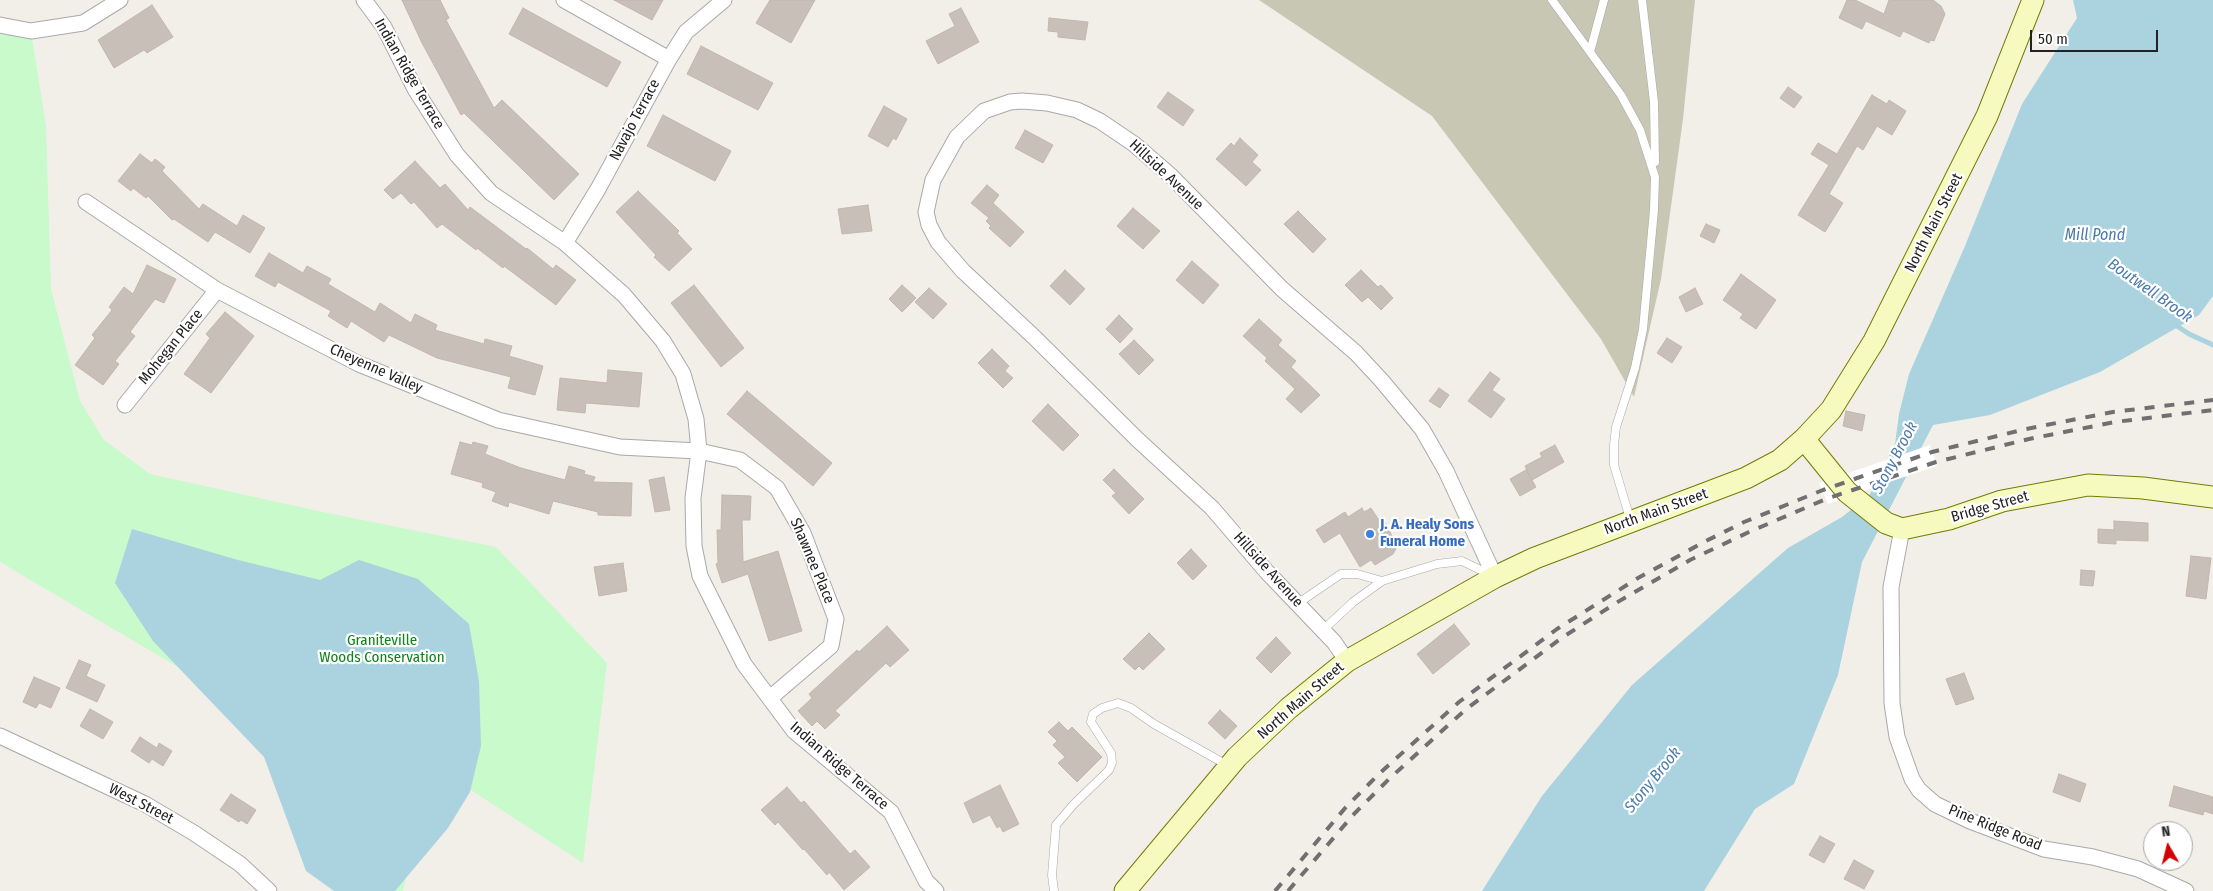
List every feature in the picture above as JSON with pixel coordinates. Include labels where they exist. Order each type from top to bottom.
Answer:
[{"type":"main road","name":"North Main Street","points":[[1125,891],[1230,767],[1289,708],[1347,661],[1495,577],[1536,558],[1765,470],[1780,460],[1804,439],[1831,410],[1874,341],[1988,116],[2033,0]]},
{"type":"main road","points":[[1804,439],[1847,492],[1894,526]]},
{"type":"main road","name":"Bridge Street","points":[[1894,526],[1949,519],[2002,501],[2063,488],[2088,485],[2143,488],[2213,497]]},
{"type":"street","points":[[0,25],[31,31],[83,23],[120,0]]},
{"type":"street","name":"Indian Ridge Terrace","points":[[364,0],[384,27],[415,89],[457,154],[491,193],[564,243],[624,295],[663,341],[683,374],[696,419],[699,450],[693,498],[694,546],[700,576],[744,664],[794,731],[891,812],[926,881],[936,891]]},
{"type":"street","points":[[564,0],[669,59]]},
{"type":"street","name":"Navajo Terrace","points":[[564,243],[598,189],[669,59],[686,32],[717,2]]},
{"type":"street","name":"Hillside Avenue","points":[[1347,661],[1323,630],[1267,572],[1212,508],[1138,440],[1034,337],[962,271],[938,242],[929,225],[926,212],[933,180],[957,137],[984,111],[1022,100],[1047,103],[1077,110],[1100,121],[1134,144],[1171,176],[1282,289],[1356,353],[1422,429],[1446,471],[1495,577]]},
{"type":"street","name":"Cheyenne Valley","points":[[86,202],[217,290],[359,364],[498,420],[620,447],[699,450]]},
{"type":"street","name":"Mohegan Place","points":[[125,404],[217,290]]},
{"type":"street","name":"Shawnee Place","points":[[699,450],[740,460],[777,488],[803,533],[836,618],[831,646],[770,698]]},
{"type":"street","name":"Pine Ridge Road","points":[[1894,526],[1891,586],[1892,703],[1897,737],[1912,779],[1920,790],[1935,804],[1970,821],[2044,849],[2093,857],[2138,869],[2186,891]]},
{"type":"street","name":"West Street","points":[[0,736],[161,814],[194,833],[240,864],[270,891]]},
{"type":"lane","points":[[1552,0],[1620,95],[1640,130],[1655,177]]},
{"type":"lane","points":[[1590,52],[1604,0]]},
{"type":"lane","points":[[1634,520],[1628,512],[1614,465],[1614,444],[1616,427],[1635,368],[1643,329],[1654,210],[1654,102],[1642,0]]},
{"type":"lane","points":[[1323,630],[1353,602],[1382,581],[1437,564],[1462,561],[1495,577]]},
{"type":"lane","points":[[1297,604],[1341,574],[1357,574],[1382,581]]},
{"type":"lane","points":[[1054,891],[1052,875],[1056,825],[1073,805],[1109,770],[1112,762],[1111,753],[1091,722],[1093,714],[1102,708],[1118,704],[1131,708],[1154,724],[1230,767]]},
{"type":"shaded area","points":[[1259,0],[1695,0],[1683,119],[1661,279],[1634,397],[1601,339],[1432,116]]},
{"type":"green space","name":"Graniteville Woods Conservation","points":[[0,25],[31,31],[46,126],[51,289],[80,401],[104,440],[150,474],[496,547],[607,663],[583,863],[431,764],[403,891],[362,891],[293,735],[0,562]]},
{"type":"water","name":"Mill Pond","points":[[2073,0],[2213,0],[2213,296],[2199,315],[2100,372],[1990,415],[1933,425],[1862,562],[1838,675],[1794,784],[1755,809],[1704,891],[1482,891],[1542,796],[1632,685],[1788,548],[1842,517],[1869,496],[1895,444],[1899,414],[1909,374],[1965,246],[2022,104],[2077,18]]},
{"type":"water","points":[[132,529],[238,560],[320,580],[359,560],[418,579],[469,624],[479,681],[481,746],[470,792],[448,828],[395,891],[334,891],[306,871],[264,757],[153,641],[115,583]]},
{"type":"pier","points":[[1930,445],[1937,466],[1828,504],[1819,483]]},
{"type":"building","points":[[402,0],[440,0],[449,18],[446,20],[494,108],[502,100],[579,174],[554,200],[464,113],[461,115],[422,43]]},
{"type":"building","points":[[614,0],[663,0],[652,20]]},
{"type":"building","points":[[770,0],[815,0],[791,43],[756,23]]},
{"type":"building","points":[[1847,0],[1855,0],[1884,14],[1889,0],[1933,0],[1941,6],[1945,14],[1934,41],[1930,40],[1929,43],[1903,31],[1900,37],[1866,21],[1862,29],[1839,18]]},
{"type":"building","points":[[152,5],[173,37],[147,53],[144,50],[114,68],[98,40]]},
{"type":"building","points":[[523,8],[621,62],[607,87],[509,34]]},
{"type":"building","points":[[961,8],[979,42],[938,64],[926,41],[955,26],[949,14]]},
{"type":"building","points":[[1049,18],[1088,22],[1085,40],[1058,37],[1058,32],[1048,31]]},
{"type":"building","points":[[701,46],[773,83],[758,110],[687,74]]},
{"type":"building","points":[[1788,87],[1802,97],[1794,108],[1780,98]]},
{"type":"building","points":[[1168,92],[1194,110],[1183,126],[1157,107]]},
{"type":"building","points":[[1872,95],[1887,104],[1889,100],[1906,111],[1892,135],[1877,126],[1863,150],[1857,146],[1829,194],[1843,203],[1825,232],[1798,215],[1829,165],[1811,154],[1818,143],[1837,154]]},
{"type":"building","points":[[884,106],[907,119],[896,140],[893,138],[888,147],[868,136]]},
{"type":"building","points":[[663,115],[731,151],[715,181],[647,146]]},
{"type":"building","points":[[1025,130],[1053,145],[1043,163],[1015,148]]},
{"type":"building","points":[[1240,138],[1258,155],[1252,162],[1261,170],[1246,186],[1216,159],[1231,143],[1234,146]]},
{"type":"building","points":[[140,154],[152,163],[155,159],[165,167],[162,171],[199,209],[203,204],[237,226],[243,215],[265,228],[250,253],[215,232],[208,242],[174,219],[172,220],[148,196],[146,198],[133,188],[131,191],[118,181]]},
{"type":"building","points":[[415,161],[440,188],[445,184],[468,210],[470,207],[553,269],[556,265],[576,280],[556,305],[504,266],[503,268],[477,248],[476,250],[442,224],[437,228],[414,202],[411,204],[401,193],[393,199],[384,190]]},
{"type":"building","points":[[987,185],[999,195],[993,203],[1024,232],[1010,247],[989,228],[991,226],[986,221],[989,218],[971,203]]},
{"type":"building","points":[[638,191],[679,231],[677,233],[692,249],[669,271],[654,257],[656,255],[616,212]]},
{"type":"building","points":[[868,205],[872,231],[842,234],[838,209]]},
{"type":"building","points":[[1133,208],[1160,231],[1143,249],[1117,226]]},
{"type":"building","points":[[1298,211],[1326,239],[1313,253],[1284,224]]},
{"type":"building","points":[[1706,224],[1720,230],[1714,243],[1700,236]]},
{"type":"building","points":[[269,253],[303,273],[307,266],[331,279],[328,284],[375,312],[380,303],[411,323],[415,314],[437,325],[435,330],[484,344],[485,339],[512,346],[509,356],[543,366],[535,395],[508,388],[511,377],[437,358],[389,335],[384,342],[351,321],[347,328],[328,316],[331,311],[278,282],[275,287],[255,276]]},
{"type":"building","points":[[1192,261],[1219,285],[1203,304],[1176,280]]},
{"type":"building","points":[[147,265],[176,279],[164,303],[155,299],[130,332],[135,336],[115,361],[119,364],[103,385],[75,365],[95,338],[92,335],[112,310],[109,307],[124,287],[133,294]]},
{"type":"building","points":[[1065,270],[1085,289],[1070,305],[1050,286]]},
{"type":"building","points":[[1361,270],[1378,287],[1381,285],[1393,298],[1381,310],[1368,297],[1362,302],[1345,285]]},
{"type":"building","points":[[1741,274],[1776,300],[1756,329],[1740,318],[1743,314],[1723,300]]},
{"type":"building","points":[[694,285],[744,348],[721,367],[671,303]]},
{"type":"building","points":[[902,285],[916,298],[902,312],[889,299]]},
{"type":"building","points":[[929,288],[947,304],[933,319],[915,302]]},
{"type":"building","points":[[1695,288],[1703,304],[1686,312],[1679,297]]},
{"type":"building","points":[[225,312],[254,336],[211,393],[184,374],[210,338],[206,334]]},
{"type":"building","points":[[1119,315],[1133,329],[1120,343],[1106,329]]},
{"type":"building","points":[[1259,319],[1282,340],[1278,345],[1296,361],[1291,367],[1320,395],[1301,413],[1286,399],[1295,389],[1265,361],[1267,358],[1243,336]]},
{"type":"building","points":[[1667,338],[1682,347],[1672,363],[1657,353]]},
{"type":"building","points":[[1134,340],[1154,360],[1139,375],[1119,354]]},
{"type":"building","points":[[992,349],[1009,366],[1005,371],[1013,378],[1003,388],[978,363]]},
{"type":"building","points":[[608,370],[642,373],[639,407],[586,403],[585,413],[557,410],[560,378],[607,383]]},
{"type":"building","points":[[1490,372],[1500,379],[1492,390],[1505,399],[1491,418],[1468,401]]},
{"type":"building","points":[[1439,388],[1449,395],[1440,408],[1429,401]]},
{"type":"building","points":[[747,391],[832,463],[813,486],[727,414]]},
{"type":"building","points":[[1048,404],[1079,435],[1063,451],[1032,421]]},
{"type":"building","points":[[1846,411],[1865,415],[1862,431],[1843,426]]},
{"type":"building","points":[[460,442],[472,445],[473,442],[488,446],[485,454],[521,468],[565,480],[569,466],[585,471],[584,474],[595,477],[593,482],[632,483],[631,516],[598,515],[598,512],[553,501],[549,514],[509,502],[508,507],[492,501],[496,492],[482,487],[483,483],[451,474]]},
{"type":"building","points":[[1555,445],[1564,462],[1532,480],[1525,466],[1542,457],[1540,453]]},
{"type":"building","points":[[1114,469],[1144,499],[1129,514],[1112,496],[1116,493],[1103,480]]},
{"type":"building","points":[[1526,470],[1536,487],[1520,496],[1510,479]]},
{"type":"building","points":[[664,477],[670,510],[655,512],[649,480]]},
{"type":"building","points":[[722,495],[751,496],[750,520],[742,520],[743,562],[778,551],[802,631],[769,641],[748,574],[722,583],[716,564],[718,563],[717,530],[721,530]]},
{"type":"building","points":[[1362,508],[1364,512],[1371,508],[1380,522],[1384,519],[1397,547],[1393,554],[1375,565],[1371,560],[1360,567],[1340,533],[1324,543],[1316,530],[1345,512],[1348,517]]},
{"type":"building","points":[[2114,521],[2148,523],[2148,541],[2116,540],[2116,544],[2098,543],[2098,529],[2114,530]]},
{"type":"building","points":[[1191,549],[1207,566],[1193,580],[1177,563]]},
{"type":"building","points":[[2191,556],[2211,558],[2206,599],[2186,596]]},
{"type":"building","points":[[623,563],[627,591],[599,596],[594,567]]},
{"type":"building","points":[[2081,570],[2095,571],[2093,586],[2080,585]]},
{"type":"building","points":[[1454,624],[1470,644],[1433,674],[1417,654]]},
{"type":"building","points":[[887,626],[909,650],[890,667],[886,663],[835,711],[840,715],[825,729],[817,721],[812,726],[798,711],[812,698],[809,694],[857,650],[859,652]]},
{"type":"building","points":[[1149,633],[1165,649],[1143,670],[1139,666],[1135,670],[1123,659]]},
{"type":"building","points":[[1276,637],[1291,653],[1271,673],[1256,658]]},
{"type":"building","points":[[79,660],[91,665],[86,676],[105,685],[97,702],[66,688]]},
{"type":"building","points":[[1964,673],[1974,699],[1956,705],[1946,679]]},
{"type":"building","points":[[34,677],[60,688],[51,708],[39,703],[36,708],[23,702]]},
{"type":"building","points":[[90,709],[113,722],[103,739],[80,726]]},
{"type":"building","points":[[1220,710],[1237,726],[1225,739],[1208,723]]},
{"type":"building","points":[[1059,722],[1068,731],[1072,727],[1102,757],[1077,782],[1058,763],[1065,757],[1053,745],[1057,741],[1048,732]]},
{"type":"building","points":[[140,737],[157,748],[159,743],[172,751],[163,766],[152,759],[149,763],[131,751]]},
{"type":"building","points":[[2059,774],[2086,784],[2080,802],[2053,792]]},
{"type":"building","points":[[1000,785],[1019,824],[1003,832],[1000,826],[997,828],[990,815],[973,823],[964,803]]},
{"type":"building","points":[[2174,786],[2213,797],[2213,814],[2204,811],[2203,815],[2169,806]]},
{"type":"building","points":[[787,787],[801,803],[804,801],[850,854],[855,850],[870,867],[844,890],[829,872],[827,875],[778,822],[775,825],[761,810]]},
{"type":"building","points":[[231,794],[256,810],[247,824],[241,820],[239,822],[220,810]]},
{"type":"building","points":[[1820,836],[1835,844],[1824,863],[1809,855]]},
{"type":"building","points":[[1854,860],[1874,871],[1864,889],[1844,879]]},
{"type":"waterway","name":"Boutwell Brook","points":[[2174,324],[2189,334],[2213,345]]},
{"type":"railway","points":[[1275,891],[1346,807],[1381,772],[1459,702],[1557,629],[1638,578],[1706,541],[1744,522],[1823,490],[1932,452],[2026,429],[2113,412],[2213,400]]},
{"type":"railway","points":[[1288,891],[1354,814],[1389,779],[1465,710],[1563,637],[1616,603],[1690,560],[1826,499],[1936,462],[2029,439],[2115,422],[2213,410]]},
{"type":"place","name":"J. A. Healy Sons Funeral Home","points":[[1370,534]]},
{"type":"water label","name":"Stony Brook","points":[[1895,458]]},
{"type":"water label","name":"Stony Brook","points":[[1653,780]]}]
